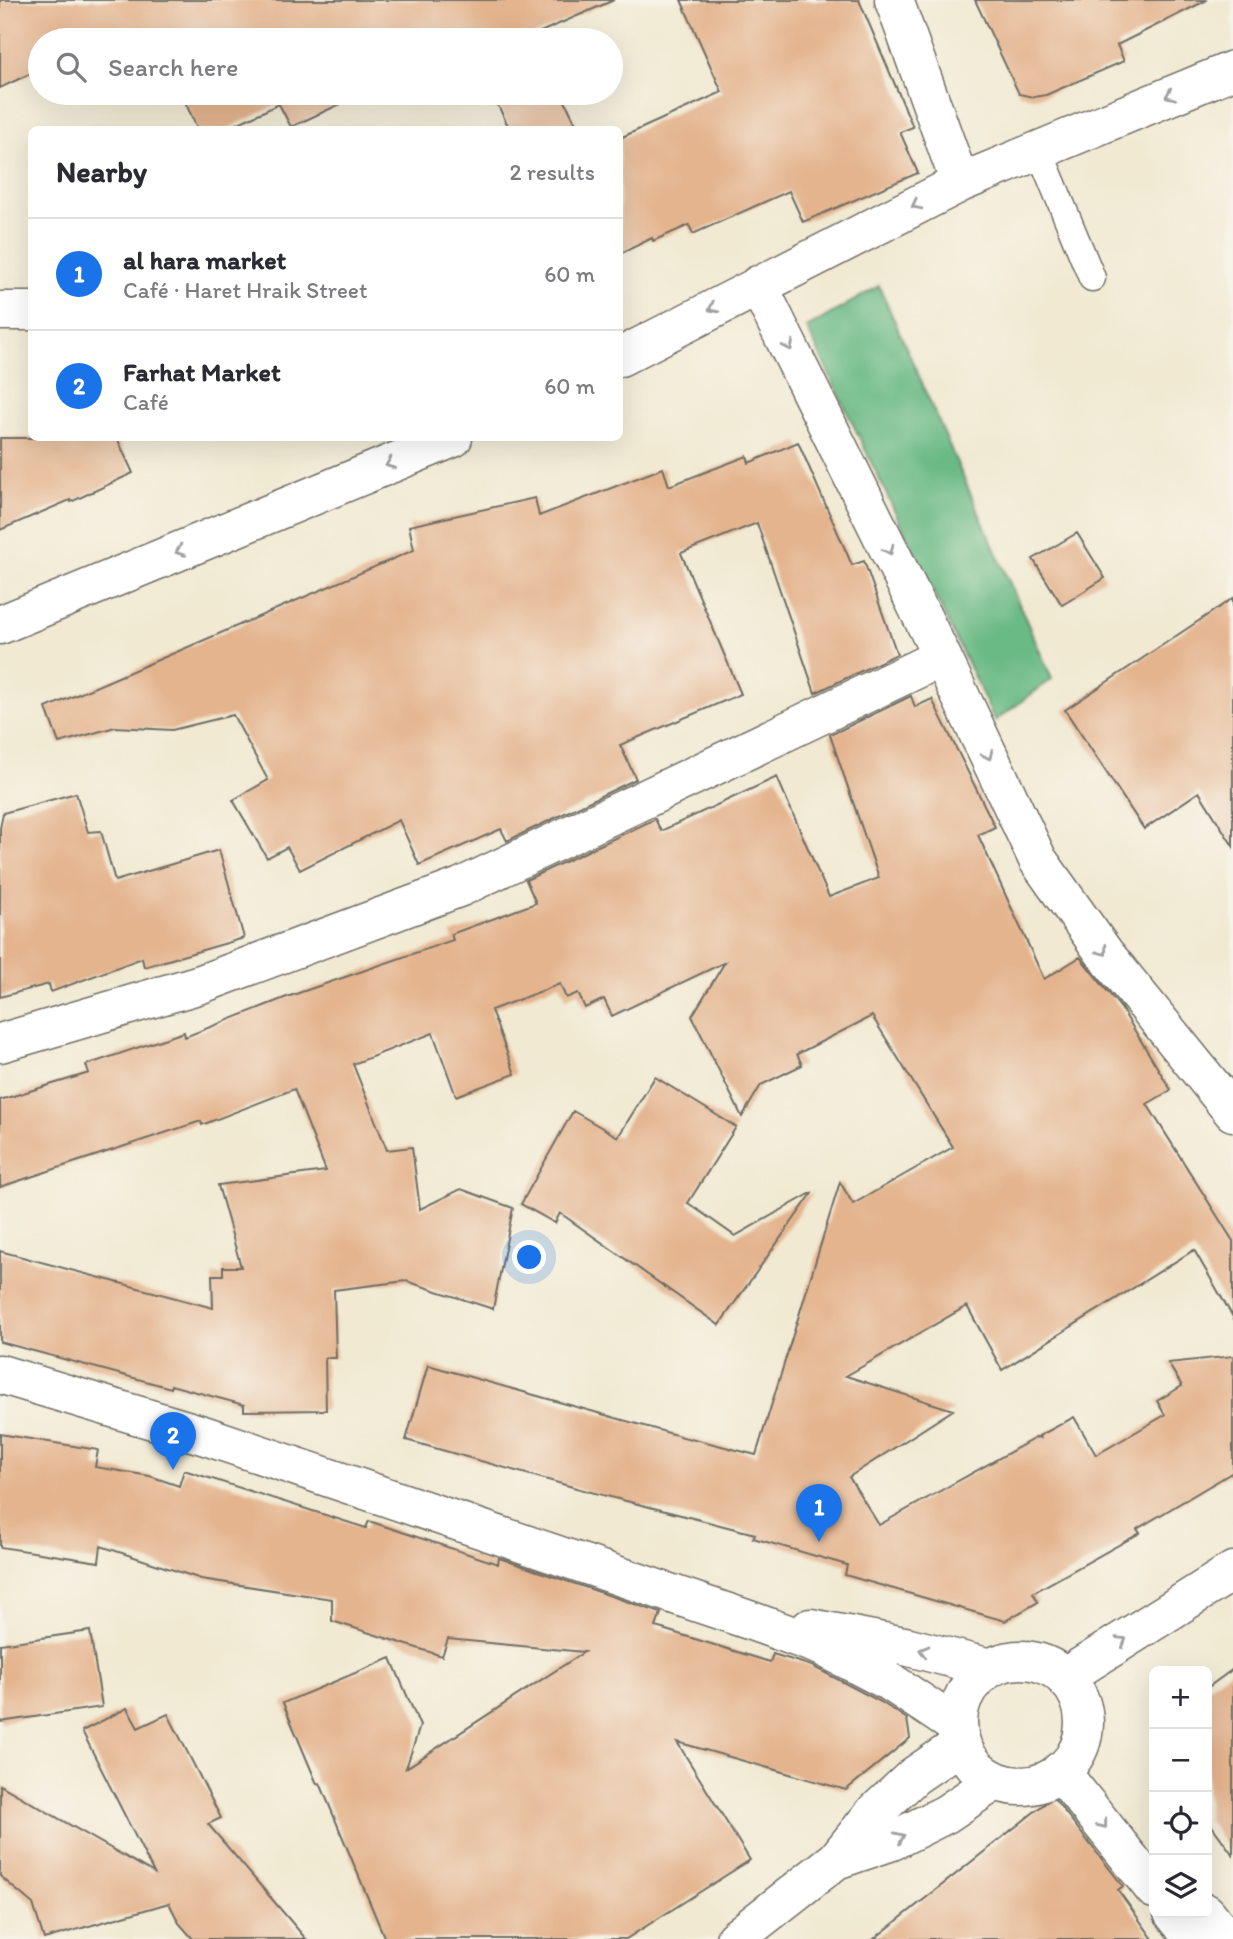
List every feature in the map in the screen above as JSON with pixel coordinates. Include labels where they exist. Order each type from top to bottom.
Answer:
[{"type":"street","points":[[894,0],[960,183]]},
{"type":"street","points":[[623,355],[960,183],[1233,70]]},
{"type":"street","points":[[758,285],[942,657],[1038,860],[1105,954],[1233,1112]]},
{"type":"street","points":[[0,311],[28,311]]},
{"type":"street","points":[[0,625],[446,441]]},
{"type":"street","points":[[0,1043],[201,984],[461,887],[942,657]]},
{"type":"street","points":[[0,1374],[206,1436],[821,1646],[892,1683],[960,1735]]},
{"type":"street","points":[[1065,1677],[1233,1571]]},
{"type":"street","points":[[746,1619],[828,1630],[990,1668]]},
{"type":"street","points":[[1020,1660],[1049,1667],[1065,1677],[1076,1693],[1085,1724],[1070,1761],[1038,1783],[1014,1787],[995,1782],[981,1772],[969,1759],[960,1735],[960,1710],[966,1693],[976,1680],[990,1668],[1004,1662],[1020,1660]]},
{"type":"street","points":[[735,1939],[836,1860],[872,1815],[960,1735]]},
{"type":"street","points":[[1070,1761],[1149,1842]]},
{"type":"street","points":[[1070,1761],[1149,1881]]},
{"type":"street","points":[[836,1860],[892,1841],[936,1820],[995,1782]]},
{"type":"street","points":[[1177,1918],[1194,1939]]},
{"type":"street","points":[[1210,1918],[1227,1939]]},
{"type":"lane","points":[[1039,150],[1092,278]]},
{"type":"green space","points":[[879,286],[1052,679],[995,721],[807,328]]},
{"type":"building","points":[[0,0],[614,0],[550,28],[28,28],[28,75],[0,88]]},
{"type":"building","points":[[681,0],[859,0],[913,127],[900,132],[918,173],[803,222],[789,191],[693,234],[689,225],[653,241],[652,238],[623,252],[623,137],[722,92]]},
{"type":"building","points":[[975,0],[1207,0],[1117,45],[1124,61],[1046,95],[1033,97],[1019,94]]},
{"type":"building","points":[[187,105],[277,105],[232,126],[196,126]]},
{"type":"building","points":[[280,105],[338,105],[293,126],[290,126]]},
{"type":"building","points":[[498,105],[567,105],[577,126],[508,126]]},
{"type":"building","points":[[0,438],[28,438],[28,441],[118,441],[133,473],[71,502],[70,500],[0,530]]},
{"type":"building","points":[[798,442],[852,565],[864,561],[897,654],[815,693],[757,523],[681,553],[741,694],[620,745],[636,779],[507,841],[501,829],[419,865],[399,820],[300,870],[287,847],[267,858],[233,800],[268,780],[233,715],[172,730],[115,727],[59,743],[46,708],[414,550],[409,526],[535,498],[539,516],[663,468],[669,486],[747,456],[749,463]]},
{"type":"building","points":[[1077,533],[1105,578],[1062,605],[1033,559]]},
{"type":"building","points":[[1233,598],[1233,846],[1199,792],[1144,829],[1065,710]]},
{"type":"building","points":[[911,696],[915,707],[932,699],[995,827],[978,835],[1044,979],[1080,957],[1121,1008],[1171,1090],[1147,1104],[1233,1241],[1233,1317],[1194,1250],[1002,1370],[967,1306],[846,1376],[953,1410],[849,1477],[879,1525],[1074,1417],[1096,1455],[1165,1415],[1157,1401],[1182,1386],[1168,1363],[1233,1356],[1233,1472],[1137,1529],[1140,1533],[1033,1593],[1038,1602],[1005,1621],[845,1575],[847,1565],[753,1538],[755,1534],[587,1491],[406,1440],[428,1365],[756,1455],[840,1182],[853,1204],[953,1147],[872,1016],[797,1054],[802,1065],[761,1085],[742,1117],[692,1016],[725,962],[612,1016],[604,999],[585,1008],[578,993],[566,998],[560,984],[491,1010],[515,1074],[456,1096],[433,1033],[353,1064],[387,1150],[412,1147],[420,1209],[461,1189],[513,1208],[493,1309],[406,1281],[334,1290],[336,1358],[325,1358],[326,1410],[244,1411],[244,1405],[0,1342],[0,1251],[213,1308],[212,1275],[223,1275],[223,1267],[241,1267],[218,1185],[326,1171],[294,1089],[202,1125],[201,1121],[0,1187],[0,1100],[89,1073],[86,1065],[184,1032],[185,1037],[287,997],[453,940],[451,934],[536,903],[526,880],[655,819],[661,831],[777,777],[829,897],[879,878],[830,735]]},
{"type":"building","points":[[76,793],[88,832],[101,831],[115,881],[219,850],[244,938],[144,967],[142,958],[51,992],[49,984],[0,997],[0,828],[3,813]]},
{"type":"building","points":[[655,1077],[736,1127],[688,1203],[735,1236],[813,1192],[719,1325],[560,1213],[555,1223],[521,1204],[573,1111],[618,1137]]},
{"type":"building","points":[[0,1434],[98,1450],[95,1467],[150,1476],[179,1486],[184,1470],[366,1528],[369,1521],[498,1564],[499,1558],[661,1613],[656,1627],[770,1662],[773,1654],[812,1666],[881,1702],[907,1719],[910,1738],[846,1790],[677,1742],[750,1860],[626,1939],[385,1939],[320,1783],[317,1784],[283,1703],[391,1658],[420,1726],[406,1768],[584,1652],[448,1639],[442,1656],[332,1621],[332,1599],[201,1579],[101,1546],[99,1562],[0,1547]]},
{"type":"building","points":[[90,1631],[102,1707],[0,1722],[0,1644]]},
{"type":"building","points":[[1233,1669],[1233,1855],[1212,1826],[1212,1684]]},
{"type":"building","points":[[127,1708],[138,1728],[168,1714],[221,1818],[208,1824],[306,1939],[193,1939],[179,1923],[169,1903],[44,1939],[33,1904],[0,1876],[0,1785],[154,1873],[82,1731]]},
{"type":"building","points":[[1053,1797],[1123,1886],[1118,1890],[1153,1939],[874,1939]]},
{"type":"place","name":"Farhat Market","points":[[173,1470]]},
{"type":"place","name":"al hara market","points":[[819,1542]]}]
